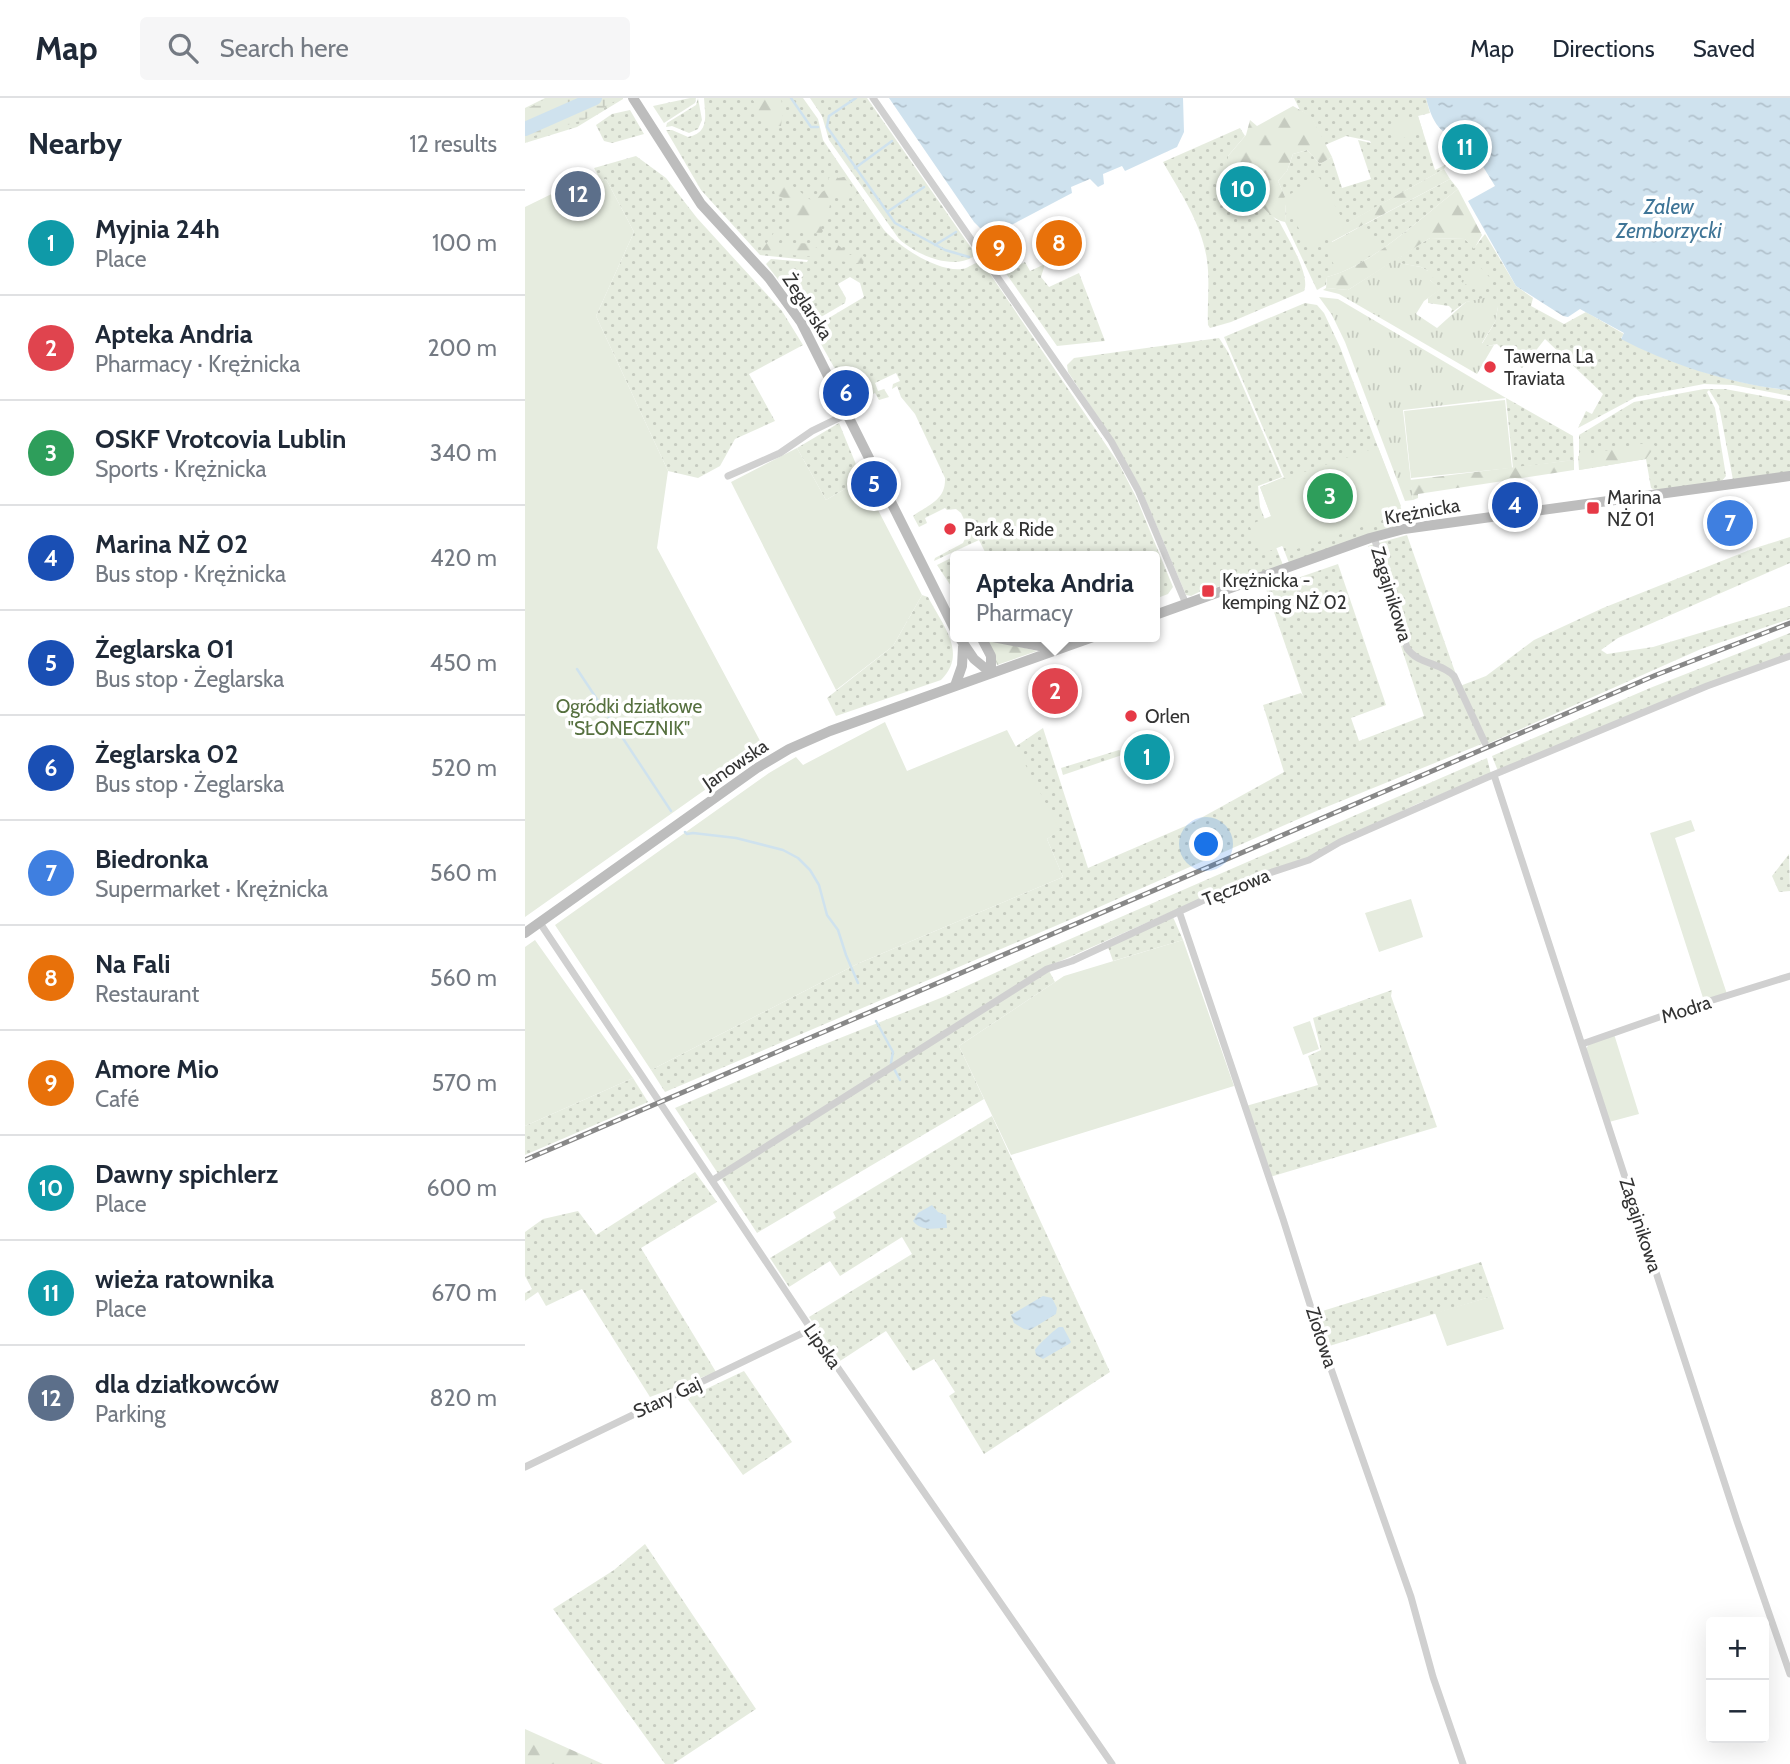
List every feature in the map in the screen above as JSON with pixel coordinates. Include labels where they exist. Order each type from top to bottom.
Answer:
[{"type":"street","name":"Żeglarska","points":[[633,98],[701,204],[762,269],[805,329],[950,619]]},
{"type":"street","points":[[873,98],[1111,441],[1138,490],[1186,604]]},
{"type":"street","points":[[728,476],[780,453],[812,431],[847,414]]},
{"type":"street","name":"Krężnicka","points":[[1160,613],[1374,537],[1423,526],[1790,476]]},
{"type":"street","name":"Zagajnikowa","points":[[1374,537],[1407,648],[1411,655],[1448,670],[1454,676],[1485,743]]},
{"type":"street","name":"Żeglarska","points":[[938,593],[950,607]]},
{"type":"street","points":[[961,642],[979,665],[991,673]]},
{"type":"street","points":[[955,686],[962,666],[961,642]]},
{"type":"street","points":[[984,642],[991,656],[991,673]]},
{"type":"street","points":[[1019,642],[1052,651]]},
{"type":"street","points":[[991,673],[1078,642]]},
{"type":"street","name":"Tęczowa","points":[[713,1180],[1047,969],[1084,955],[1245,881],[1309,860],[1340,842],[1494,775],[1707,686],[1790,656]]},
{"type":"street","name":"Janowska","points":[[525,933],[775,757],[841,727],[991,673]]},
{"type":"street","name":"Zagajnikowa","points":[[1494,775],[1737,1521],[1790,1674]]},
{"type":"street","name":"Ziołowa","points":[[1179,911],[1324,1349],[1411,1598],[1433,1677],[1463,1764]]},
{"type":"street","name":"Lipska","points":[[540,923],[811,1329],[1112,1764]]},
{"type":"street","name":"Modra","points":[[1582,1044],[1790,976]]},
{"type":"street","name":"Stary Gaj","points":[[525,1467],[811,1329]]},
{"type":"green space","points":[[545,98],[623,99],[577,127],[525,143],[525,108]]},
{"type":"green space","points":[[547,98],[620,98],[586,119],[525,139],[525,110]]},
{"type":"green space","points":[[696,98],[695,103],[664,123],[653,106]]},
{"type":"green space","points":[[698,98],[702,120],[698,129],[689,133],[672,126],[666,127],[667,123],[696,105]]},
{"type":"green space","points":[[704,98],[803,98],[818,119],[823,140],[891,237],[909,251],[942,267],[962,269],[982,262],[1119,464],[1158,551],[984,551],[979,540],[950,551],[950,554],[934,561],[935,558],[963,543],[969,530],[961,513],[956,509],[945,508],[925,518],[927,523],[919,527],[913,516],[939,497],[945,478],[915,414],[901,397],[897,386],[892,389],[893,384],[900,381],[896,373],[875,383],[878,391],[884,389],[889,397],[879,400],[875,393],[867,397],[871,404],[865,407],[866,409],[859,410],[812,328],[864,297],[860,283],[850,277],[838,284],[846,298],[845,303],[809,324],[766,264],[771,259],[808,260],[760,255],[701,190],[666,130],[688,137],[695,135],[703,127]]},
{"type":"green space","points":[[751,98],[781,98],[781,126],[761,122]]},
{"type":"green space","points":[[810,98],[867,98],[974,252],[973,257],[955,262],[935,259],[899,239],[829,140],[822,116]]},
{"type":"green space","points":[[1294,98],[1426,98],[1430,113],[1418,116],[1435,170],[1447,164],[1444,169],[1328,234],[1332,242],[1450,179],[1458,189],[1378,252],[1361,263],[1327,277],[1326,285],[1317,290],[1285,222],[1286,199],[1278,181],[1287,171],[1293,154],[1307,150],[1320,164],[1332,157],[1342,188],[1371,179],[1358,140],[1371,143],[1346,136],[1325,145],[1311,117],[1300,110]]},
{"type":"green space","points":[[1293,106],[1311,116],[1332,157],[1320,164],[1307,150],[1293,154],[1287,171],[1278,181],[1286,199],[1285,222],[1264,208],[1244,169],[1232,173],[1228,171],[1228,156],[1246,135],[1250,120],[1257,126]]},
{"type":"green space","points":[[630,110],[644,134],[612,143],[604,141],[596,125],[612,114]]},
{"type":"green space","points":[[1418,116],[1423,132],[1394,141],[1389,125]]},
{"type":"green space","points":[[1240,128],[1245,136],[1228,156],[1246,172],[1229,179],[1240,203],[1256,197],[1279,221],[1297,256],[1304,276],[1304,291],[1231,322],[1210,328],[1208,268],[1204,247],[1189,209],[1163,162]]},
{"type":"green space","points":[[636,156],[666,178],[697,218],[782,311],[803,345],[749,374],[775,421],[735,439],[720,466],[698,478],[668,471],[596,316],[634,232],[606,179],[601,181],[594,168]]},
{"type":"green space","points":[[1444,169],[1450,179],[1331,242],[1327,234]]},
{"type":"green space","points":[[833,173],[838,178],[844,177],[857,194],[848,198],[842,194],[831,200],[829,209],[817,199],[833,185],[828,179]]},
{"type":"green space","points":[[779,175],[827,213],[818,222],[823,231],[821,234],[793,230],[790,226],[793,201],[775,195],[772,182]]},
{"type":"green space","points":[[1319,177],[1347,227],[1310,248],[1282,199]]},
{"type":"green space","name":"Ogródki działkowe \"SŁONECZNIK\"","points":[[606,179],[634,232],[596,316],[668,471],[657,548],[765,750],[525,917],[525,207],[574,183],[594,184]]},
{"type":"green space","points":[[1458,189],[1482,235],[1474,249],[1465,239],[1430,238],[1348,290],[1326,288],[1327,277],[1361,263],[1378,252]]},
{"type":"green space","points":[[1365,224],[1380,250],[1339,273],[1324,248]]},
{"type":"green space","points":[[775,231],[781,237],[778,243],[781,246],[808,244],[819,249],[817,257],[764,253],[762,250]]},
{"type":"green space","points":[[1485,234],[1516,286],[1533,298],[1531,306],[1564,324],[1586,312],[1624,334],[1621,338],[1659,356],[1748,384],[1790,390],[1790,396],[1733,385],[1704,384],[1636,397],[1578,428],[1586,411],[1592,414],[1603,394],[1545,339],[1522,368],[1497,344],[1482,344],[1495,322],[1498,307],[1473,301],[1466,302],[1451,313],[1449,306],[1428,303],[1428,298],[1440,289],[1430,280],[1428,271],[1398,263],[1402,255],[1430,238],[1465,239],[1474,248]]},
{"type":"green space","points":[[838,245],[850,255],[857,252],[865,257],[863,264],[824,259],[826,253]]},
{"type":"green space","points":[[1402,255],[1399,263],[1421,267],[1432,271],[1435,276],[1430,280],[1441,289],[1424,301],[1416,314],[1437,328],[1466,302],[1492,296],[1498,307],[1495,322],[1482,343],[1487,346],[1494,345],[1477,374],[1339,294],[1323,290],[1348,290]]},
{"type":"green space","points":[[1025,262],[1030,271],[1045,264],[1041,277],[1049,287],[1079,273],[1105,341],[1057,346],[1005,272]]},
{"type":"green space","points":[[1477,268],[1481,268],[1491,279],[1474,289],[1460,281]]},
{"type":"green space","points":[[1319,297],[1338,299],[1506,398],[1403,410],[1413,500],[1405,501],[1345,342],[1332,315]]},
{"type":"green space","points":[[1305,303],[1317,305],[1324,313],[1340,347],[1404,516],[1401,524],[1396,527],[1289,563],[1260,487],[1284,477],[1224,337]]},
{"type":"green space","points":[[1219,338],[1228,352],[1282,477],[1258,486],[1260,507],[1283,565],[1208,590],[1207,588],[1191,596],[1186,595],[1141,489],[1113,440],[1068,372],[1067,365],[1074,358]]},
{"type":"green space","points":[[1704,389],[1725,389],[1790,401],[1790,472],[1733,480],[1719,406],[1709,390],[1707,392],[1715,408],[1726,476],[1721,482],[1659,492],[1651,488],[1646,459],[1579,470],[1579,435],[1634,402]]},
{"type":"green space","points":[[1506,398],[1573,436],[1574,460],[1513,468]]},
{"type":"green space","points":[[1505,400],[1512,468],[1411,478],[1404,411]]},
{"type":"green space","points":[[839,423],[862,479],[826,500],[797,448]]},
{"type":"green space","points":[[1651,442],[1655,446],[1646,459],[1579,470],[1578,456]]},
{"type":"green space","points":[[1378,447],[1401,506],[1388,518],[1291,551],[1282,546],[1262,554],[1249,525],[1271,516],[1260,487]]},
{"type":"green space","points":[[797,448],[826,500],[862,479],[922,595],[893,646],[836,690],[731,482]]},
{"type":"green space","points":[[1574,460],[1574,470],[1418,494],[1418,498],[1413,500],[1410,480]]},
{"type":"green space","points":[[1407,535],[1460,686],[1486,676],[1534,640],[1603,608],[1752,549],[1790,537],[1790,563],[1618,638],[1601,650],[1607,654],[1653,647],[1790,606],[1790,619],[1701,649],[1487,744],[1319,810],[1081,915],[665,1092],[651,1070],[857,964],[1063,877],[1047,839],[1059,830],[1015,747],[1043,728],[1088,868],[1190,824],[1284,772],[1263,705],[1301,693],[1303,696],[1266,589],[1338,564],[1386,705],[1351,718],[1359,741],[1424,716],[1368,546]]},
{"type":"green space","points":[[1160,555],[1173,587],[1168,594],[1160,597]]},
{"type":"green space","points":[[950,558],[950,584],[937,565]]},
{"type":"green space","points":[[922,595],[928,597],[950,639],[953,650],[949,670],[941,680],[836,716],[827,698],[893,646]]},
{"type":"green space","points":[[1790,633],[1790,654],[1498,771],[1492,756],[1650,688]]},
{"type":"green space","points":[[986,642],[1002,642],[1037,651],[997,665],[993,652]]},
{"type":"green space","points":[[885,722],[907,771],[1007,730],[1060,830],[1047,839],[1063,877],[857,964],[651,1070],[555,925],[769,773],[796,757],[803,765]]},
{"type":"green space","points":[[1119,750],[1125,754],[1063,775],[1061,768]]},
{"type":"green space","points":[[1487,758],[1491,774],[1417,804],[1307,858],[1243,880],[1047,967],[1055,982],[959,1046],[984,1099],[757,1233],[675,1108],[943,997]]},
{"type":"green space","points":[[1691,820],[1695,831],[1675,838],[1727,994],[1704,1001],[1650,833]]},
{"type":"green space","points":[[1789,854],[1790,891],[1779,892],[1772,876]]},
{"type":"green space","points":[[1411,899],[1423,937],[1379,952],[1365,913]]},
{"type":"green space","points":[[1173,917],[1183,940],[1113,961],[1108,947]]},
{"type":"green space","points":[[535,940],[633,1078],[525,1126],[525,947]]},
{"type":"green space","points":[[1183,940],[1234,1086],[1011,1155],[959,1046],[1064,976]]},
{"type":"green space","points":[[1392,990],[1391,996],[1437,1127],[1270,1177],[1246,1106],[1318,1085],[1308,1056],[1321,1050],[1313,1018]]},
{"type":"green space","points":[[1310,1021],[1319,1049],[1303,1055],[1293,1027]]},
{"type":"green space","points":[[1614,1034],[1639,1114],[1609,1122],[1586,1049],[1589,1044]]},
{"type":"green space","points":[[633,1078],[648,1102],[525,1155],[525,1126]]},
{"type":"green space","points":[[992,1116],[1110,1372],[984,1454],[949,1396],[955,1392],[934,1359],[913,1371],[886,1331],[840,1361],[809,1317],[912,1254],[902,1237],[840,1276],[830,1261],[789,1287],[770,1258],[836,1218],[833,1212]]},
{"type":"green space","points":[[695,1172],[717,1202],[641,1248],[716,1372],[650,1397],[582,1289],[546,1306],[538,1292],[525,1301],[525,1293],[532,1289],[525,1276],[525,1232],[543,1219],[578,1211],[596,1235]]},
{"type":"green space","points":[[1481,1262],[1493,1296],[1326,1347],[1316,1313]]},
{"type":"green space","points":[[1493,1296],[1504,1329],[1447,1346],[1435,1313]]},
{"type":"green space","points":[[744,1371],[792,1442],[743,1475],[687,1398]]},
{"type":"green space","points":[[645,1544],[756,1709],[673,1764],[665,1764],[553,1609],[614,1570]]},
{"type":"green space","points":[[525,1729],[603,1764],[525,1764]]},
{"type":"water","points":[[889,98],[1183,98],[1184,132],[1177,147],[1125,171],[1122,166],[1103,174],[1104,184],[1098,187],[1090,179],[1071,187],[1072,193],[994,234],[982,230],[974,222]]},
{"type":"water","name":"Zalew Zemborzycki","points":[[1426,98],[1790,98],[1790,390],[1726,379],[1681,365],[1621,339],[1624,333],[1580,309],[1568,317],[1563,316],[1516,286],[1468,201],[1495,186],[1466,139],[1443,132],[1434,121]]},
{"type":"water","points":[[932,1205],[938,1212],[946,1215],[947,1228],[924,1228],[913,1221],[918,1213]]},
{"type":"water","points":[[1043,1296],[1052,1298],[1057,1308],[1056,1314],[1030,1330],[1014,1323],[1011,1315]]},
{"type":"water","points":[[1059,1327],[1063,1327],[1071,1342],[1043,1359],[1036,1355],[1035,1350]]},
{"type":"waterway","points":[[525,129],[595,98]]},
{"type":"waterway","points":[[791,98],[811,127],[818,127]]},
{"type":"waterway","points":[[856,98],[829,116],[827,127],[895,223],[945,250],[969,257]]},
{"type":"waterway","points":[[855,168],[892,141]]},
{"type":"waterway","points":[[887,212],[924,187]]},
{"type":"waterway","points":[[935,245],[956,232]]},
{"type":"waterway","points":[[577,669],[671,811]]},
{"type":"waterway","points":[[685,832],[736,838],[783,850],[798,858],[810,870],[819,885],[827,915],[838,930],[858,983]]},
{"type":"waterway","points":[[876,1021],[893,1052],[891,1063],[900,1080]]},
{"type":"railway","points":[[525,1160],[1656,675],[1790,623]]},
{"type":"place","name":"wieża ratownika","points":[[1465,147]]},
{"type":"place","name":"Dawny spichlerz","points":[[1243,189]]},
{"type":"place","name":"dla działkowców","points":[[578,194]]},
{"type":"place","name":"Na Fali","points":[[1059,243]]},
{"type":"place","name":"Amore Mio","points":[[999,248]]},
{"type":"place","name":"Tawerna La Traviata","points":[[1490,367]]},
{"type":"place","name":"Żeglarska 02","points":[[846,393]]},
{"type":"place","name":"Żeglarska 01","points":[[874,484]]},
{"type":"place","name":"OSKF Vrotcovia Lublin","points":[[1330,496]]},
{"type":"place","name":"Marina NŻ 02","points":[[1515,505]]},
{"type":"place","name":"Marina NŻ 01","points":[[1593,508]]},
{"type":"place","name":"Biedronka","points":[[1730,523]]},
{"type":"place","name":"Park & Ride","points":[[950,529]]},
{"type":"place","name":"Krężnicka - kemping NŻ 02","points":[[1208,591]]},
{"type":"place","name":"Apteka Andria","points":[[1055,691]]},
{"type":"place","name":"Orlen","points":[[1131,716]]},
{"type":"place","name":"Myjnia 24h","points":[[1147,757]]}]
